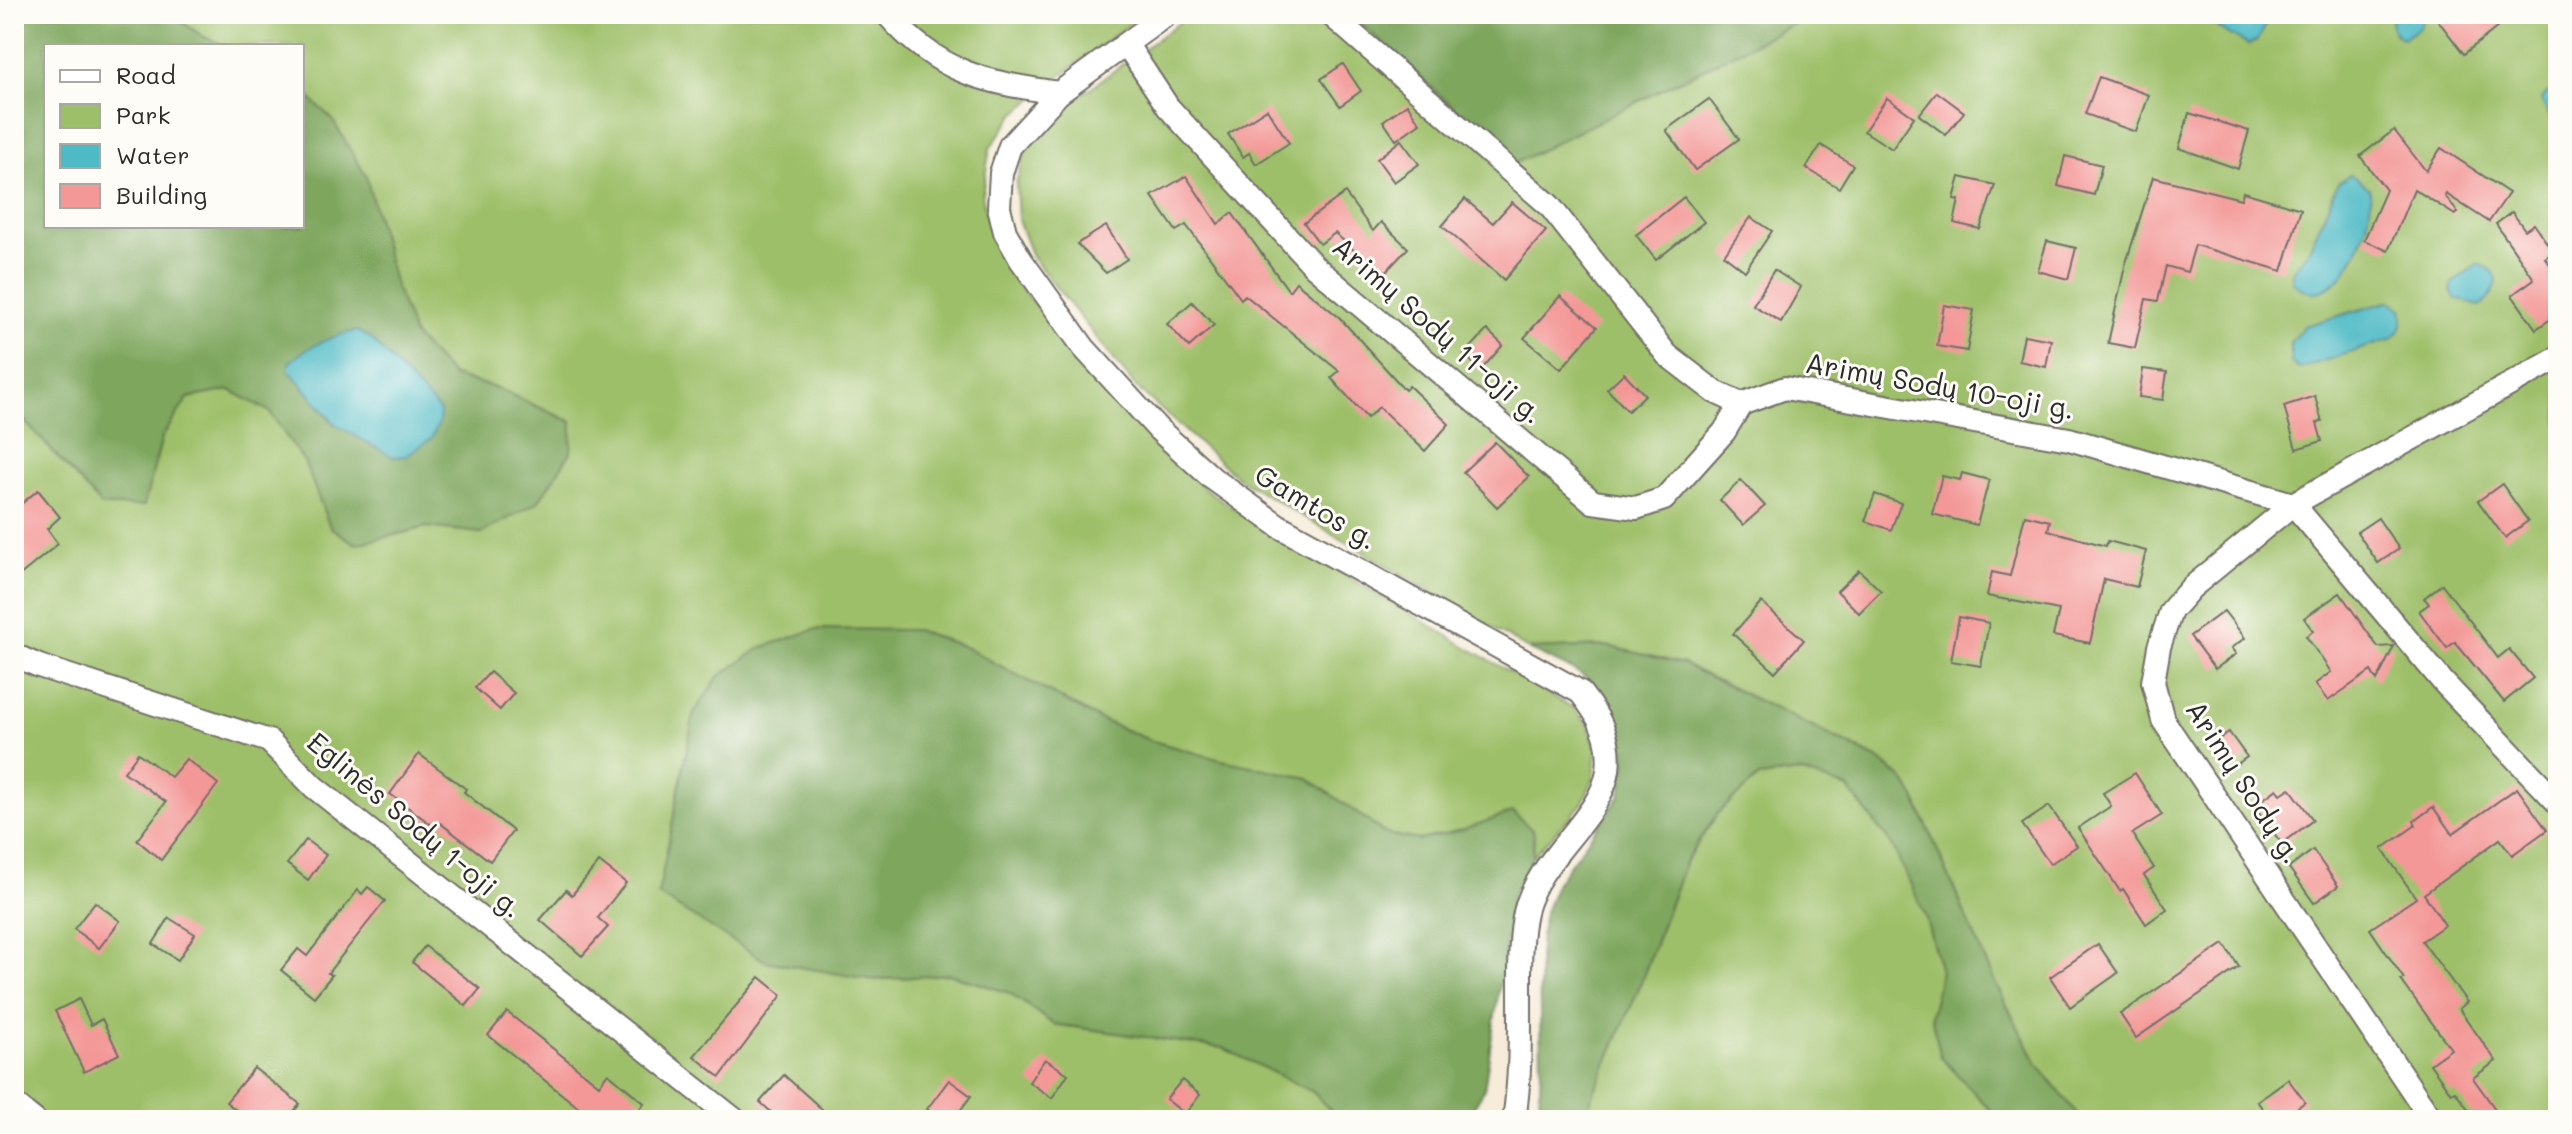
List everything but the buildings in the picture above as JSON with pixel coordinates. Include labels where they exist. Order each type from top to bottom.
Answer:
[{"type":"street","points":[[887,14],[936,60],[949,66],[975,77],[1059,93]]},
{"type":"street","name":"Gamtos g.","points":[[1167,14],[1059,93],[1010,146],[1001,173],[999,207],[1005,232],[1021,260],[1084,348],[1158,429],[1212,478],[1279,526],[1580,692],[1597,713],[1609,742],[1608,773],[1592,808],[1544,868],[1525,911],[1520,964],[1519,1086],[1514,1120]]},
{"type":"street","points":[[1330,14],[1549,205],[1667,355],[1715,392],[1741,404]]},
{"type":"street","name":"Arimų Sodų 11-oji g.","points":[[1127,45],[1168,107],[1314,266],[1593,502],[1636,508],[1664,499],[1724,432],[1741,404]]},
{"type":"street","name":"Arimų Sodų g.","points":[[2432,1120],[2163,720],[2153,682],[2159,647],[2171,611],[2191,588],[2293,504],[2558,358]]},
{"type":"street","name":"Arimų Sodų 10-oji g.","points":[[1741,404],[1785,388],[2069,439],[2293,504]]},
{"type":"street","points":[[2293,504],[2444,683],[2558,803]]},
{"type":"street","name":"Eglinės Sodų 1-oji g.","points":[[14,655],[39,666],[269,741],[314,787],[735,1120]]},
{"type":"street","points":[[14,1104],[34,1120]]},
{"type":"green space","points":[[14,14],[170,14],[204,37],[222,44],[44,44],[44,228],[304,228],[304,93],[332,119],[366,176],[394,282],[414,336],[453,376],[496,388],[572,422],[571,452],[538,502],[482,533],[427,527],[356,544],[330,527],[305,463],[269,411],[230,390],[188,398],[162,437],[144,506],[102,506],[14,409]],"holes":[[[289,363],[335,425],[289,370]]]},
{"type":"green space","points":[[170,14],[1143,14],[1052,82],[1014,115],[990,148],[982,194],[988,228],[1004,259],[1025,293],[1151,439],[1208,491],[1575,709],[1588,726],[1597,750],[1594,778],[1582,804],[1533,856],[1534,832],[1461,830],[1420,840],[1386,834],[1308,778],[1221,760],[1149,740],[1099,719],[965,647],[916,630],[874,980],[949,974],[1010,993],[1053,1024],[1223,1048],[1314,1092],[1339,1120],[14,1120],[14,409],[102,505],[143,506],[162,437],[188,398],[230,390],[269,411],[305,463],[330,527],[356,544],[427,527],[482,533],[572,422],[496,388],[453,376],[414,336],[332,119],[304,93],[304,44],[222,44],[204,37]]},
{"type":"green space","points":[[1191,14],[1351,14],[1515,163],[1813,14],[2558,14],[2558,1120],[2082,1120],[2038,1065],[1994,981],[1915,798],[1902,778],[1877,758],[1683,664],[1607,646],[1528,649],[1238,478],[1135,386],[1032,257],[1018,220],[1016,183],[1025,152],[1055,114]]},
{"type":"green space","points":[[1351,14],[1813,14],[1515,163]]},
{"type":"green space","points":[[816,629],[916,630],[965,647],[1099,719],[1149,740],[1221,760],[1308,778],[1386,834],[1420,840],[1513,812],[1534,832],[1533,856],[1513,893],[1484,1090],[1466,1120],[1339,1120],[1313,1092],[1223,1048],[1053,1024],[1010,993],[949,974],[874,980],[765,961],[658,895],[694,713],[718,677],[760,648]]},
{"type":"green space","points":[[1607,646],[1683,664],[1877,759],[1902,778],[1915,798],[1994,981],[2038,1065],[2082,1120],[2000,1120],[1941,1057],[1931,1015],[1941,971],[1924,912],[1892,845],[1848,788],[1800,772],[1759,777],[1718,813],[1686,860],[1638,990],[1582,1120],[1538,1120],[1541,1069],[1539,955],[1543,917],[1557,882],[1620,796],[1626,763],[1618,723],[1605,694],[1581,674],[1528,649]]},
{"type":"green space","points":[[1800,772],[1848,788],[1892,845],[1924,912],[1941,971],[1931,1015],[1941,1057],[2000,1120],[1582,1120],[1638,990],[1686,861],[1718,813],[1759,777]]},
{"type":"water","points":[[2194,14],[2267,14],[2269,19],[2258,40],[2248,45]]},
{"type":"water","points":[[2392,14],[2426,14],[2418,29],[2403,38],[2393,29]]},
{"type":"water","points":[[2558,88],[2558,131],[2541,100],[2548,92]]},
{"type":"water","points":[[2350,174],[2369,188],[2367,223],[2360,244],[2337,280],[2323,290],[2308,291],[2292,281],[2292,271],[2308,252],[2338,183]]},
{"type":"water","points":[[2477,264],[2488,268],[2497,282],[2489,298],[2479,306],[2456,299],[2451,291],[2453,283]]},
{"type":"water","points":[[2390,301],[2402,309],[2403,318],[2400,329],[2392,339],[2299,369],[2291,363],[2291,341],[2304,326]]},
{"type":"water","points":[[357,331],[370,338],[440,411],[439,423],[431,439],[406,456],[393,457],[336,425],[289,370],[289,363],[312,347],[330,338]]}]
